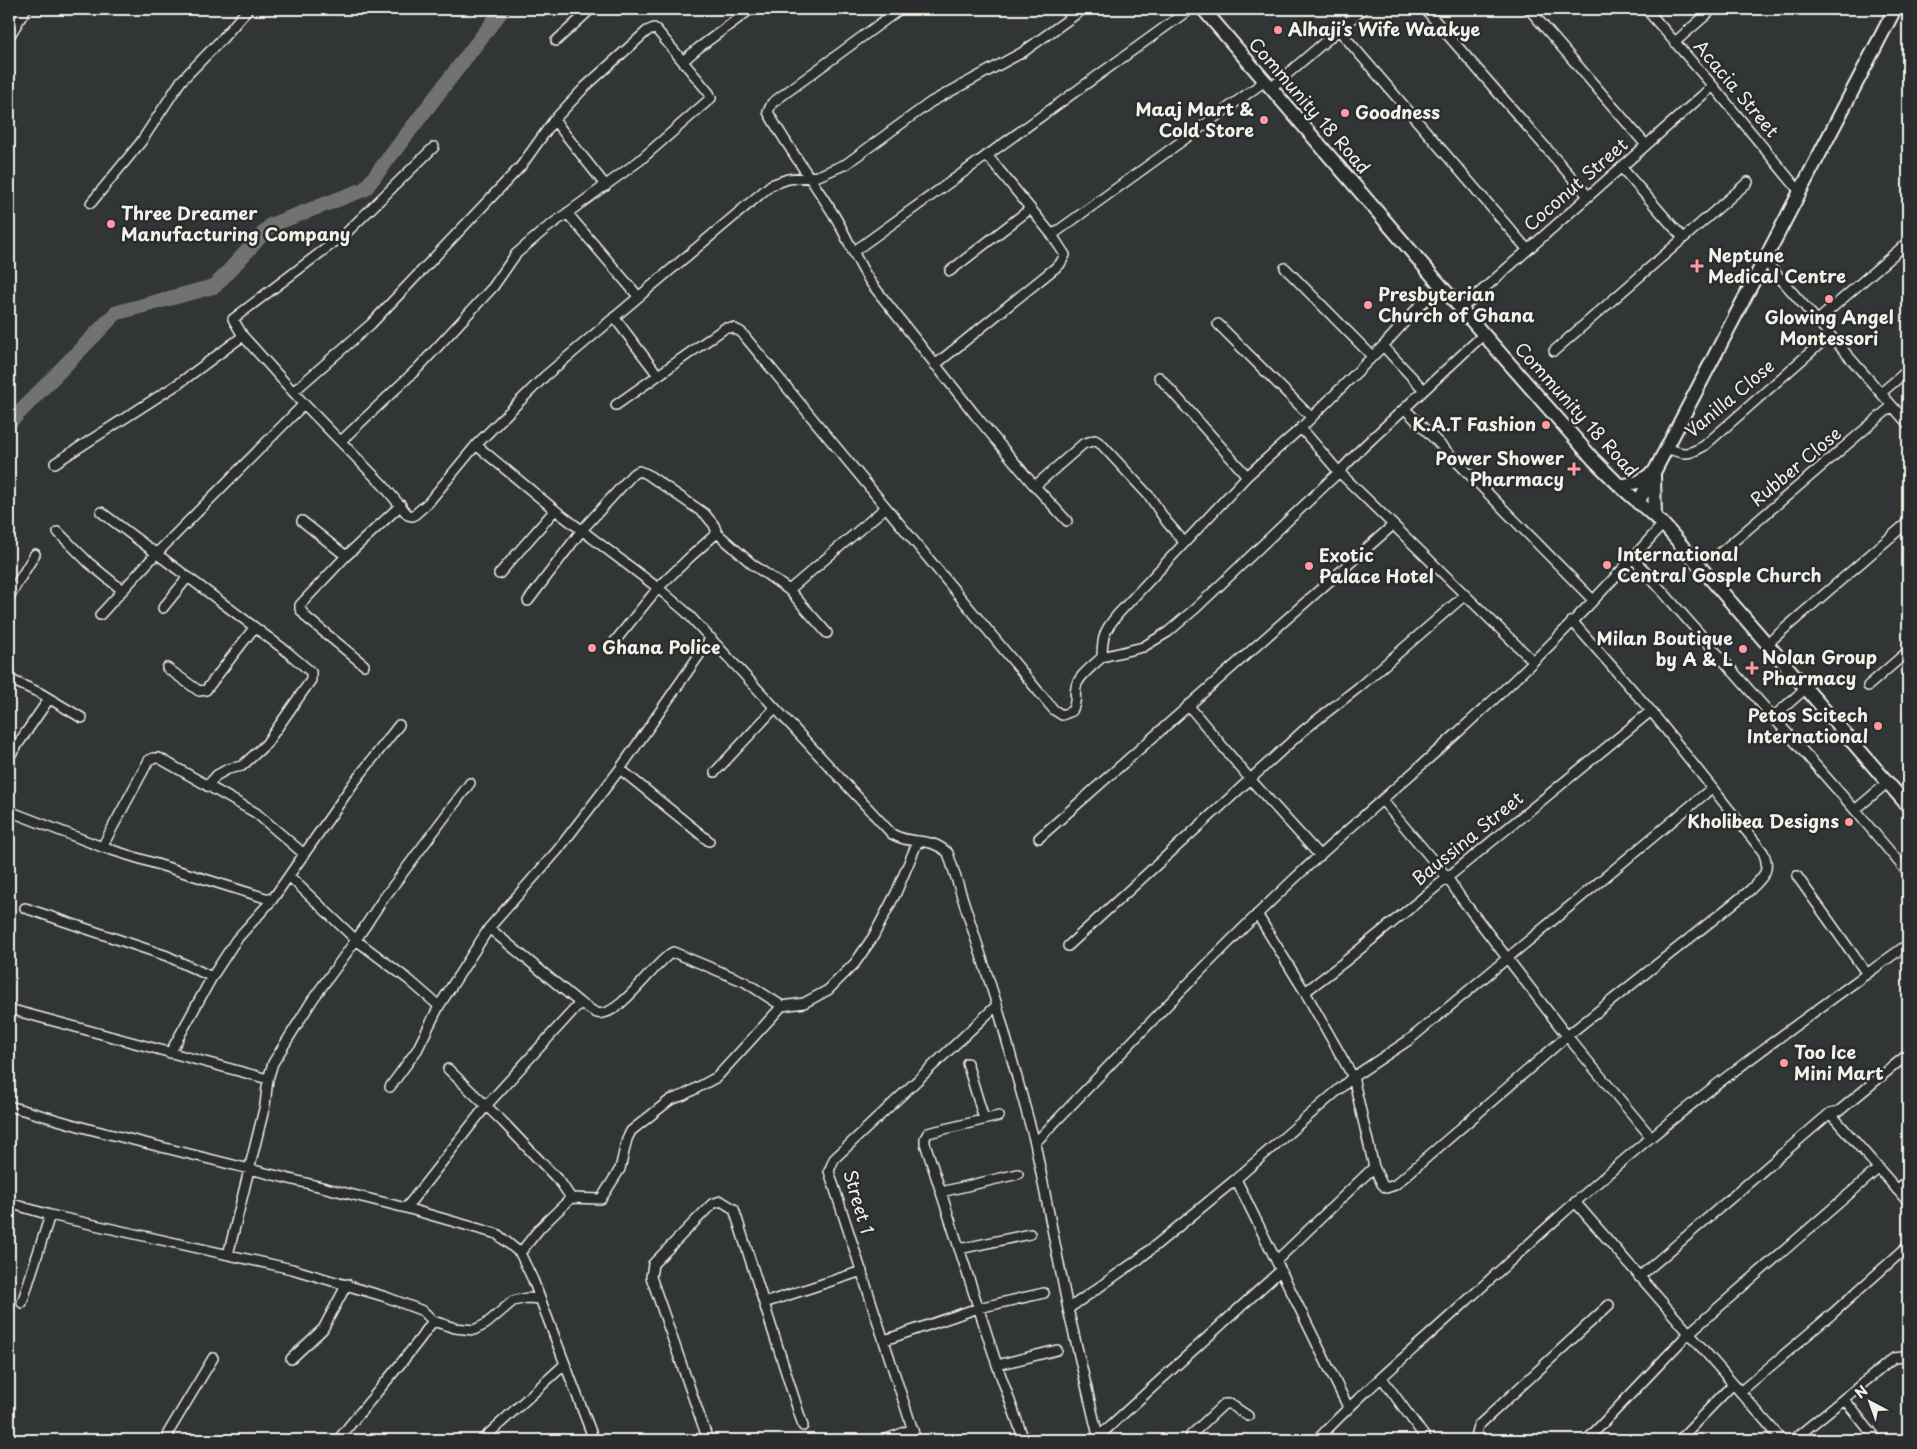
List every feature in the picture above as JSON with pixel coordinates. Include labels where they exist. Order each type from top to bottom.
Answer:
[{"type":"main road","name":"Community 18 Road","points":[[1203,9],[1442,287],[1594,460],[1638,503],[1659,520],[1908,806]]},
{"type":"main road","points":[[1638,503],[1895,9]]},
{"type":"main road","points":[[1620,486],[1638,482],[1654,472]]},
{"type":"main road","points":[[1654,472],[1659,520]]},
{"type":"street","points":[[9,14],[19,9]]},
{"type":"street","points":[[9,37],[26,9]]},
{"type":"street","points":[[91,203],[141,142],[181,81],[248,9]]},
{"type":"street","points":[[556,41],[591,9]]},
{"type":"street","points":[[683,61],[751,9]]},
{"type":"street","points":[[900,9],[772,103],[768,112],[845,234],[858,264],[871,283],[976,416],[1067,521]]},
{"type":"street","points":[[434,147],[345,234],[235,316],[234,322],[243,336],[304,404],[342,441],[408,515],[413,516],[428,503],[476,445],[545,376],[771,185],[788,179],[810,178],[827,173],[846,164],[931,102],[1023,52],[1083,9]]},
{"type":"street","points":[[853,252],[1190,9]]},
{"type":"street","points":[[1052,235],[1268,84],[1339,30],[1363,9]]},
{"type":"street","points":[[1425,9],[1588,196]]},
{"type":"street","points":[[1529,9],[1646,145]]},
{"type":"street","name":"Acacia Street","points":[[1646,9],[1713,86],[1800,192]]},
{"type":"street","points":[[1675,42],[1713,9]]},
{"type":"street","points":[[293,392],[377,316],[520,166],[554,120],[592,81],[652,28],[656,30],[711,98],[638,161],[567,213],[516,254],[493,287],[418,368],[342,441]]},
{"type":"street","points":[[1339,30],[1527,249]]},
{"type":"street","name":"Coconut Street","points":[[1461,308],[1713,86]]},
{"type":"street","points":[[554,120],[606,186]]},
{"type":"street","points":[[935,365],[1064,260],[1063,250],[1052,235],[987,155]]},
{"type":"street","points":[[1621,167],[1683,238]]},
{"type":"street","points":[[1554,352],[1748,182]]},
{"type":"street","points":[[950,271],[1030,209]]},
{"type":"street","points":[[567,213],[638,296]]},
{"type":"street","points":[[1818,320],[1908,242]]},
{"type":"street","points":[[1765,261],[1908,424]]},
{"type":"street","points":[[1285,268],[1372,356]]},
{"type":"street","points":[[1102,657],[1102,641],[1108,627],[1184,542],[1247,476],[1301,428],[1383,346],[1420,305],[1442,287]]},
{"type":"street","points":[[614,317],[658,375]]},
{"type":"street","points":[[1218,324],[1311,417]]},
{"type":"street","points":[[616,405],[725,328],[733,328],[740,332],[1054,710],[1062,715],[1072,711],[1077,702],[1076,686],[1086,672],[1102,657],[1143,647],[1168,632],[1196,608],[1484,334]]},
{"type":"street","name":"Vanilla Close","points":[[1667,448],[1682,454],[1692,453],[1704,446],[1830,335]]},
{"type":"street","points":[[55,463],[181,382],[243,336]]},
{"type":"street","points":[[1383,346],[1424,390]]},
{"type":"street","points":[[1881,393],[1908,370]]},
{"type":"street","points":[[1159,377],[1247,476]]},
{"type":"street","points":[[100,615],[156,554],[304,404]]},
{"type":"street","name":"Rubber Close","points":[[1720,553],[1892,406]]},
{"type":"street","points":[[1405,409],[1593,600]]},
{"type":"street","points":[[1301,428],[1339,472],[1533,660]]},
{"type":"street","points":[[1035,486],[1083,444],[1091,440],[1098,441],[1150,497],[1166,521],[1184,542]]},
{"type":"street","points":[[476,445],[555,510],[658,588],[698,622],[892,834],[899,838],[929,842],[940,846],[948,853],[997,1005],[1035,1143],[1068,1309],[1099,1439],[1280,1271]]},
{"type":"street","points":[[528,601],[582,530],[633,474],[639,471],[644,472],[705,514],[717,533],[752,564],[789,590],[827,633]]},
{"type":"street","points":[[364,665],[307,618],[300,609],[300,604],[346,556],[401,505]]},
{"type":"street","points":[[789,590],[885,508]]},
{"type":"street","points":[[499,574],[555,510]]},
{"type":"street","points":[[101,512],[285,650],[311,672],[311,680],[266,744],[242,766],[228,769],[217,775],[207,786]]},
{"type":"street","points":[[1035,1143],[1257,914],[1456,734],[1533,660],[1633,558],[1659,520]]},
{"type":"street","points":[[302,521],[346,556]]},
{"type":"street","points":[[1767,644],[1908,522]]},
{"type":"street","points":[[1038,838],[1393,526]]},
{"type":"street","points":[[58,532],[89,563],[122,590]]},
{"type":"street","points":[[610,646],[658,588],[717,533]]},
{"type":"street","points":[[9,597],[36,554]]},
{"type":"street","points":[[1633,558],[1855,810],[1908,873]]},
{"type":"street","points":[[162,608],[188,577]]},
{"type":"street","points":[[1068,946],[1304,730],[1359,687],[1465,595]]},
{"type":"street","points":[[1257,914],[1305,992],[1353,1077],[1374,1167],[1386,1188],[1395,1185],[1567,1036],[1749,891],[1768,867],[1763,852],[1651,711],[1572,621]]},
{"type":"street","points":[[167,668],[199,691],[206,690],[254,628]]},
{"type":"street","points":[[390,1087],[417,1050],[438,1006],[489,928],[557,851],[620,769],[711,638]]},
{"type":"street","points":[[1868,686],[1908,651]]},
{"type":"street","points":[[9,679],[82,718]]},
{"type":"street","points":[[1772,717],[1806,689]]},
{"type":"street","points":[[9,757],[48,699]]},
{"type":"street","points":[[1188,705],[1250,779],[1320,856]]},
{"type":"street","points":[[715,772],[775,708]]},
{"type":"street","name":"Baussina Street","points":[[1305,992],[1651,711]]},
{"type":"street","points":[[170,1053],[212,977],[236,940],[272,900],[353,784],[399,725]]},
{"type":"street","points":[[102,847],[149,760],[159,758],[256,813],[304,854]]},
{"type":"street","points":[[620,769],[709,841]]},
{"type":"street","points":[[1855,810],[1888,782]]},
{"type":"street","points":[[228,1255],[265,1106],[268,1079],[273,1063],[313,1000],[381,902],[470,783]]},
{"type":"street","points":[[1068,1309],[1139,1259],[1236,1179],[1353,1077],[1409,1040],[1712,788]]},
{"type":"street","points":[[1382,800],[1447,877],[1567,1036],[1652,1137]]},
{"type":"street","points":[[9,812],[102,847],[272,900]]},
{"type":"street","points":[[520,1253],[540,1228],[572,1198],[601,1199],[620,1169],[630,1131],[670,1100],[690,1092],[717,1077],[782,1006],[804,1003],[828,990],[855,963],[873,937],[896,893],[918,841]]},
{"type":"street","points":[[289,876],[356,940],[409,980],[438,1006]]},
{"type":"street","points":[[1797,876],[1867,974]]},
{"type":"street","points":[[24,908],[167,956],[212,977]]},
{"type":"street","points":[[489,928],[580,1003],[597,1013],[605,1013],[623,1002],[673,952],[745,982],[782,1006]]},
{"type":"street","points":[[1317,1440],[1348,1407],[1575,1202],[1652,1137],[1779,1037],[1908,944]]},
{"type":"street","points":[[406,1208],[486,1106],[580,1003]]},
{"type":"street","name":"Street 1","points":[[916,1440],[830,1176],[831,1165],[841,1153],[997,1005]]},
{"type":"street","points":[[9,1009],[268,1079]]},
{"type":"street","points":[[1639,1277],[1830,1113],[1839,1111],[1908,1054]]},
{"type":"street","points":[[967,1063],[984,1119]]},
{"type":"street","points":[[448,1070],[561,1183],[572,1198]]},
{"type":"street","points":[[9,1106],[89,1129],[406,1208],[497,1234],[520,1253],[540,1299],[594,1440]]},
{"type":"street","points":[[1830,1113],[1908,1202]]},
{"type":"street","points":[[999,1116],[928,1133],[925,1143],[978,1308],[1024,1440]]},
{"type":"street","points":[[1276,1261],[1374,1167]]},
{"type":"street","points":[[1588,1440],[1689,1333],[1879,1168]]},
{"type":"street","points":[[941,1192],[1018,1174]]},
{"type":"street","points":[[1236,1179],[1348,1407]]},
{"type":"street","points":[[1897,1190],[1908,1180]]},
{"type":"street","points":[[708,1440],[651,1278],[651,1269],[653,1264],[712,1204],[721,1201],[734,1209],[803,1426]]},
{"type":"street","points":[[9,1202],[50,1215],[292,1269],[347,1284],[416,1308],[423,1311],[433,1320],[455,1328],[474,1330],[486,1324],[513,1300],[540,1299]]},
{"type":"street","points":[[1575,1202],[1782,1440]]},
{"type":"street","points":[[22,1303],[50,1215]]},
{"type":"street","points":[[959,1249],[1030,1234]]},
{"type":"street","points":[[1740,1392],[1908,1246]]},
{"type":"street","points":[[764,1303],[862,1271]]},
{"type":"street","points":[[291,1359],[323,1329],[347,1284]]},
{"type":"street","points":[[885,1340],[978,1308],[1044,1293]]},
{"type":"street","points":[[1479,1440],[1476,1432],[1478,1426],[1609,1305]]},
{"type":"street","points":[[338,1440],[362,1408],[416,1346],[433,1320]]},
{"type":"street","points":[[997,1365],[1057,1350]]},
{"type":"street","points":[[1792,1440],[1894,1358],[1902,1357],[1908,1362]]},
{"type":"street","points":[[170,1440],[168,1433],[213,1358]]},
{"type":"street","points":[[482,1440],[565,1364]]},
{"type":"street","points":[[1382,1378],[1427,1440]]},
{"type":"street","points":[[1678,1440],[1733,1384]]},
{"type":"street","points":[[1844,1400],[1878,1440]]},
{"type":"street","points":[[1191,1438],[1224,1404],[1230,1404],[1248,1416]]},
{"type":"street","points":[[884,1440],[913,1429]]},
{"type":"waterway","points":[[9,423],[116,313],[215,286],[271,225],[365,189],[503,9]]},
{"type":"place","name":"Alhaji’s Wife Waakye","points":[[1278,30]]},
{"type":"place","name":"Goodness","points":[[1345,113]]},
{"type":"place","name":"Maaj Mart & Cold Store","points":[[1264,120]]},
{"type":"place","name":"Three Dreamer Manufacturing Company","points":[[111,224]]},
{"type":"place","name":"Neptune Medical Centre","points":[[1697,266]]},
{"type":"place","name":"Glowing Angel Montessori","points":[[1829,299]]},
{"type":"place","name":"Presbyterian Church of Ghana","points":[[1368,305]]},
{"type":"place","name":"K.A.T Fashion","points":[[1546,425]]},
{"type":"place","name":"Power Shower Pharmacy","points":[[1574,469]]},
{"type":"place","name":"International Central Gosple Church","points":[[1607,565]]},
{"type":"place","name":"Exotic Palace Hotel","points":[[1309,566]]},
{"type":"place","name":"Ghana Police","points":[[592,648]]},
{"type":"place","name":"Milan Boutique by A & L","points":[[1743,649]]},
{"type":"place","name":"Nolan Group Pharmacy","points":[[1752,668]]},
{"type":"place","name":"Petos Scitech International","points":[[1878,726]]},
{"type":"place","name":"Kholibea Designs","points":[[1849,822]]},
{"type":"place","name":"Too Ice Mini Mart","points":[[1784,1063]]}]
